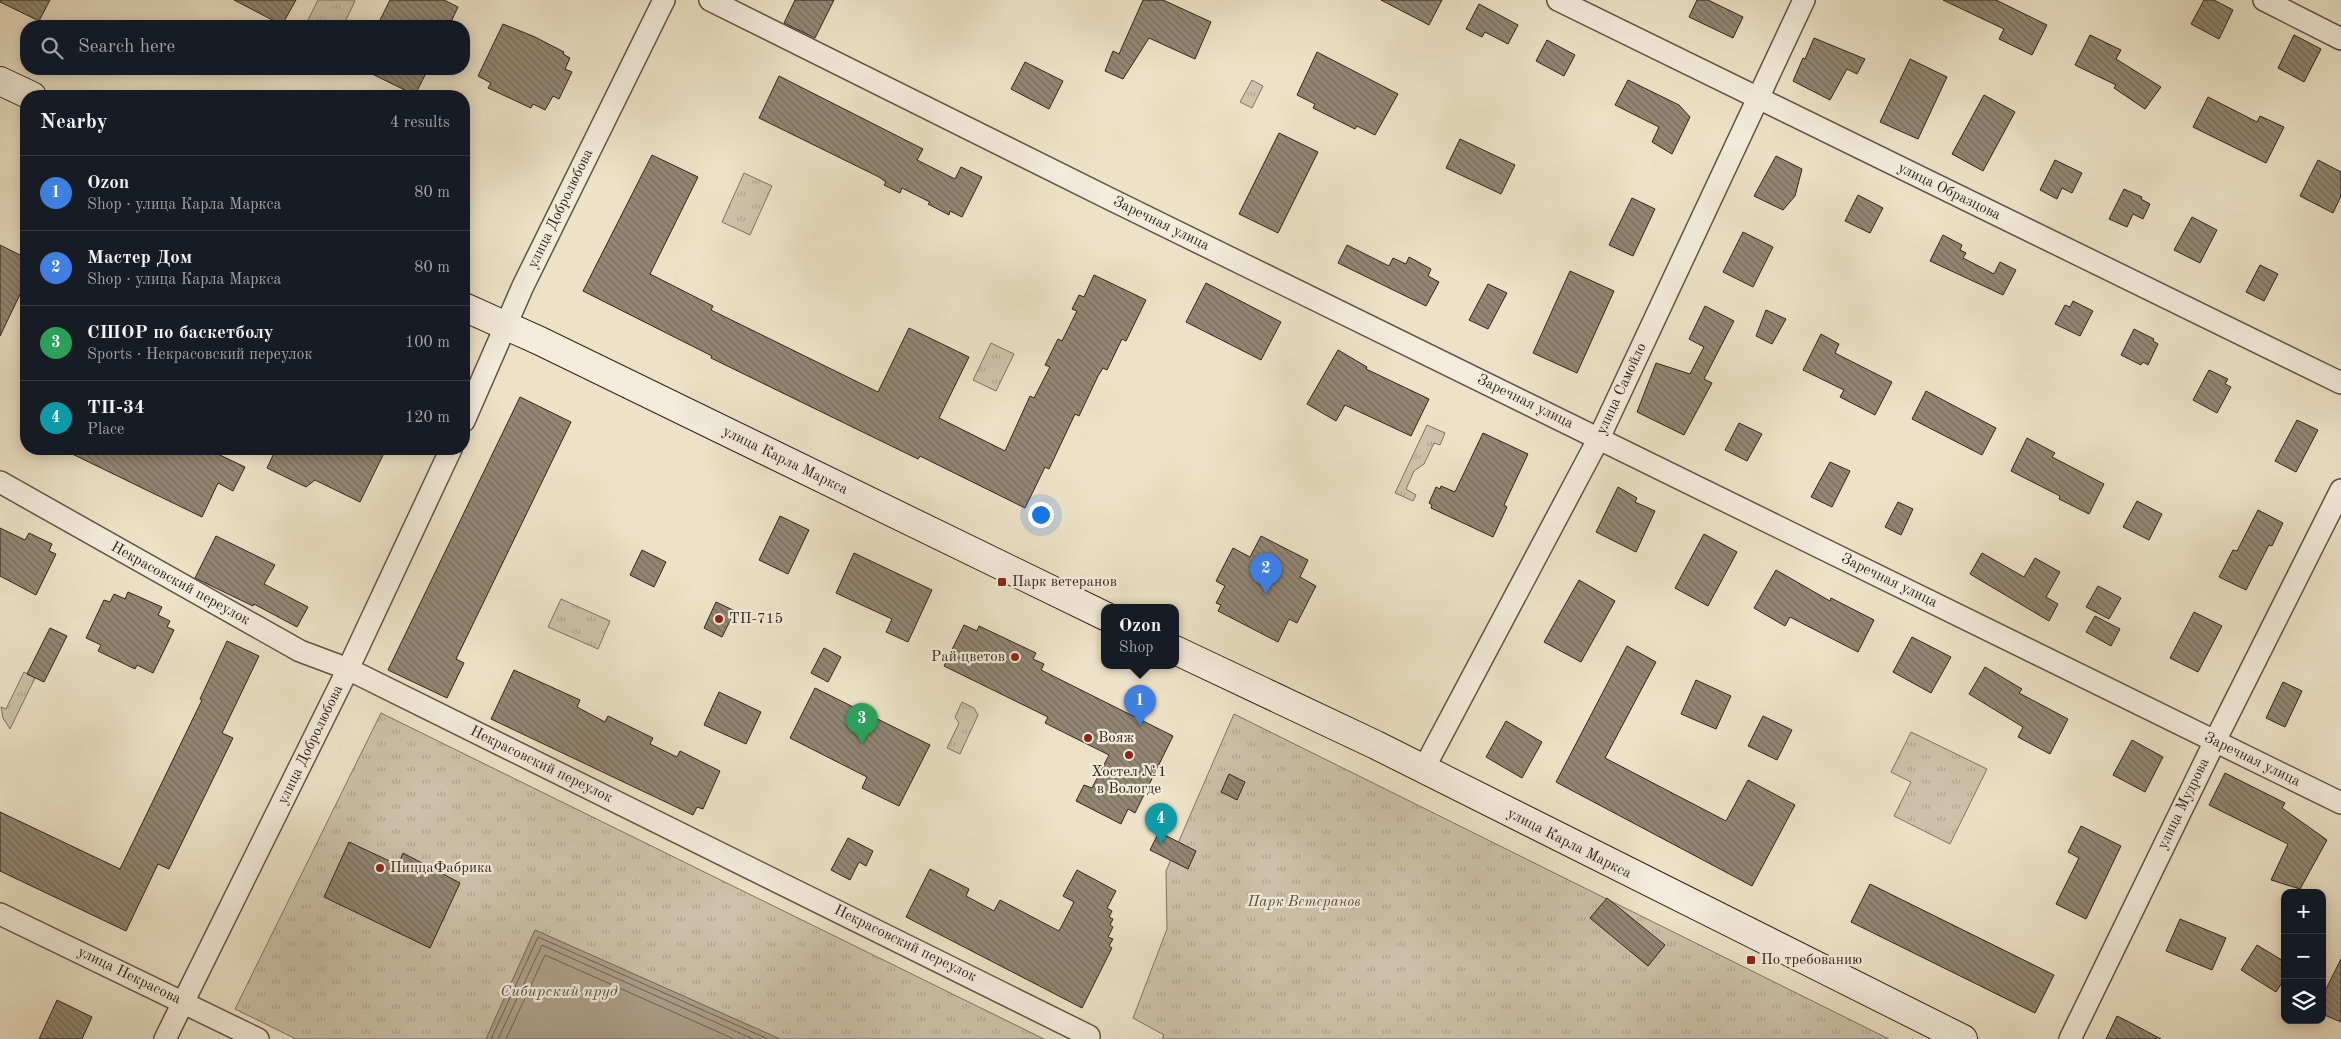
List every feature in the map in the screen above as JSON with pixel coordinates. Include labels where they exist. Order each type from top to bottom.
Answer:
[{"type":"street","name":"улица Добролюбова","points":[[470,408],[523,286],[664,0]]},
{"type":"street","name":"Заречная улица","points":[[710,0],[1106,197],[2341,803]]},
{"type":"street","name":"улица Образцова","points":[[1558,0],[2341,383]]},
{"type":"street","name":"улица Самойло","points":[[1422,770],[1599,438],[1804,0]]},
{"type":"street","points":[[2264,0],[2341,39]]},
{"type":"street","points":[[0,81],[20,90]]},
{"type":"street","name":"улица Карла Маркса","points":[[470,310],[1101,614]]},
{"type":"street","name":"улица Добролюбова","points":[[165,1039],[348,669],[448,455]]},
{"type":"street","name":"Некрасовский переулок","points":[[0,482],[300,650],[348,669],[1089,1036]]},
{"type":"street","name":"улица Мудрова","points":[[2070,1039],[2341,490]]},
{"type":"street","name":"улица Карла Маркса","points":[[1179,652],[1422,770],[1963,1039]]},
{"type":"street","name":"улица Некрасова","points":[[0,914],[258,1039]]},
{"type":"green space","points":[[318,0],[355,1],[346,20],[308,20]]},
{"type":"green space","points":[[1252,80],[1263,86],[1252,108],[1240,102]]},
{"type":"green space","points":[[744,173],[772,186],[750,235],[722,222]]},
{"type":"green space","points":[[991,343],[1014,354],[996,391],[973,380]]},
{"type":"green space","points":[[1427,425],[1445,433],[1440,445],[1434,443],[1424,464],[1414,471],[1406,489],[1416,495],[1413,501],[1395,493]]},
{"type":"green space","points":[[561,599],[610,621],[598,649],[548,627]]},
{"type":"green space","points":[[24,672],[35,678],[10,729],[3,718],[1,707],[6,709]]},
{"type":"green space","points":[[962,702],[974,708],[978,715],[960,754],[947,748],[959,723],[955,717]]},
{"type":"green space","points":[[381,713],[1044,1039],[780,1039],[535,930],[486,1039],[296,1039],[235,1009]]},
{"type":"green space","name":"Парк Ветеранов","points":[[1234,714],[1889,1039],[1162,1039],[1164,1035],[1133,1018],[1167,929],[1166,871]]},
{"type":"green space","points":[[1911,732],[1987,769],[1950,844],[1894,816],[1911,782],[1891,772]]},
{"type":"water","name":"Сибирский пруд","points":[[535,930],[780,1039],[486,1039]]},
{"type":"building","points":[[0,0],[50,0],[40,20],[0,2]]},
{"type":"building","points":[[234,0],[296,0],[285,20],[272,20]]},
{"type":"building","points":[[390,0],[444,0],[458,7],[452,20],[380,20]]},
{"type":"building","points":[[795,0],[834,0],[815,38],[784,23]]},
{"type":"building","points":[[1143,0],[1163,0],[1211,22],[1195,59],[1149,38],[1123,79],[1105,71],[1113,51],[1119,54]]},
{"type":"building","points":[[1381,0],[1442,0],[1429,25]]},
{"type":"building","points":[[1697,0],[1708,0],[1743,17],[1733,38],[1689,17]]},
{"type":"building","points":[[1943,0],[1996,0],[2047,25],[2032,55],[1999,39],[2004,29]]},
{"type":"building","points":[[2204,0],[2214,0],[2233,10],[2219,39],[2191,24]]},
{"type":"building","points":[[1479,4],[1518,25],[1508,44],[1485,32],[1482,37],[1466,29]]},
{"type":"building","points":[[503,24],[535,37],[564,52],[563,54],[570,58],[565,69],[572,72],[559,99],[553,96],[545,110],[533,104],[531,108],[488,88],[491,83],[478,76]]},
{"type":"building","points":[[2090,35],[2121,50],[2116,59],[2161,87],[2145,109],[2114,88],[2116,85],[2075,65]]},
{"type":"building","points":[[2294,35],[2321,49],[2304,82],[2278,68]]},
{"type":"building","points":[[1814,38],[1865,59],[1857,74],[1847,69],[1830,100],[1793,81]]},
{"type":"building","points":[[1547,40],[1575,55],[1564,76],[1536,61]]},
{"type":"building","points":[[1317,52],[1398,94],[1375,135],[1357,126],[1355,129],[1313,108],[1315,104],[1297,95]]},
{"type":"building","points":[[1910,59],[1947,77],[1918,139],[1880,122]]},
{"type":"building","points":[[1025,62],[1063,81],[1049,109],[1011,89]]},
{"type":"building","points":[[374,75],[425,75],[418,90],[405,90]]},
{"type":"building","points":[[779,76],[923,149],[917,160],[955,179],[961,167],[982,177],[962,217],[950,211],[949,215],[928,204],[930,202],[902,188],[900,193],[884,185],[886,182],[879,177],[759,118]]},
{"type":"building","points":[[1628,80],[1679,105],[1690,117],[1672,154],[1652,142],[1659,127],[1615,105]]},
{"type":"building","points":[[1984,95],[2015,112],[1983,171],[1952,154]]},
{"type":"building","points":[[2208,97],[2257,122],[2260,116],[2284,127],[2266,163],[2193,127]]},
{"type":"building","points":[[1279,133],[1318,152],[1278,233],[1239,214]]},
{"type":"building","points":[[1460,139],[1515,165],[1501,194],[1446,168]]},
{"type":"building","points":[[652,155],[698,177],[650,274],[713,306],[711,310],[878,392],[909,328],[969,357],[939,418],[1005,451],[1030,396],[1034,398],[1050,367],[1045,365],[1058,339],[1062,341],[1077,311],[1072,309],[1079,295],[1084,297],[1094,275],[1146,300],[1126,341],[1122,339],[1107,370],[1103,368],[1079,416],[1075,414],[1049,469],[1045,467],[1025,508],[920,456],[918,459],[711,358],[712,356],[583,291]]},
{"type":"building","points":[[1776,156],[1802,169],[1795,196],[1783,210],[1754,196]]},
{"type":"building","points":[[2055,160],[2082,173],[2072,193],[2062,188],[2057,199],[2040,190]]},
{"type":"building","points":[[2318,160],[2341,172],[2341,196],[2333,213],[2300,196]]},
{"type":"building","points":[[2124,189],[2142,197],[2141,199],[2150,204],[2143,219],[2133,214],[2127,227],[2109,219]]},
{"type":"building","points":[[1858,195],[1883,208],[1870,233],[1845,221]]},
{"type":"building","points":[[1632,198],[1655,209],[1633,256],[1609,245]]},
{"type":"building","points":[[2192,217],[2217,230],[2200,263],[2174,250]]},
{"type":"building","points":[[1743,232],[1773,247],[1753,287],[1723,272]]},
{"type":"building","points":[[1943,235],[1962,245],[1960,250],[1966,253],[1963,258],[1994,274],[2000,262],[2016,270],[2003,295],[1930,261]]},
{"type":"building","points":[[0,245],[20,255],[20,294],[0,336]]},
{"type":"building","points":[[1347,245],[1389,266],[1393,258],[1406,264],[1409,257],[1431,269],[1428,276],[1439,282],[1426,306],[1338,263]]},
{"type":"building","points":[[2260,265],[2278,274],[2264,301],[2246,292]]},
{"type":"building","points":[[1570,271],[1614,291],[1577,373],[1533,353]]},
{"type":"building","points":[[1206,283],[1281,322],[1261,360],[1186,322]]},
{"type":"building","points":[[1488,284],[1507,293],[1488,329],[1469,320]]},
{"type":"building","points":[[2073,301],[2093,311],[2080,336],[2055,324],[2065,305],[2070,307]]},
{"type":"building","points":[[1705,306],[1734,321],[1704,379],[1712,383],[1684,435],[1637,412],[1656,363],[1690,374],[1704,347],[1689,339]]},
{"type":"building","points":[[1766,310],[1786,319],[1772,344],[1756,336]]},
{"type":"building","points":[[2134,329],[2154,339],[2153,341],[2158,344],[2148,365],[2143,362],[2141,365],[2121,355]]},
{"type":"building","points":[[1821,334],[1839,344],[1835,353],[1892,382],[1875,415],[1840,397],[1844,390],[1803,370]]},
{"type":"building","points":[[1338,350],[1367,367],[1366,369],[1429,399],[1411,436],[1345,405],[1336,421],[1307,404]]},
{"type":"building","points":[[2209,370],[2228,379],[2225,384],[2231,387],[2217,413],[2193,400]]},
{"type":"building","points":[[1926,391],[1996,428],[1982,455],[1912,419]]},
{"type":"building","points":[[520,397],[571,422],[456,659],[464,663],[447,698],[388,670]]},
{"type":"building","points":[[2297,420],[2318,430],[2296,472],[2275,461]]},
{"type":"building","points":[[1739,423],[1762,434],[1747,461],[1725,450]]},
{"type":"building","points":[[1483,433],[1528,454],[1504,505],[1507,507],[1493,537],[1431,508],[1432,505],[1429,503],[1436,487],[1440,489],[1441,486],[1455,492]]},
{"type":"building","points":[[2027,438],[2055,453],[2052,457],[2104,484],[2089,514],[2059,499],[2060,496],[2011,471]]},
{"type":"building","points":[[74,455],[220,455],[245,467],[233,491],[218,483],[202,517]]},
{"type":"building","points":[[273,455],[383,455],[360,502],[315,480],[306,487],[267,468]]},
{"type":"building","points":[[1830,462],[1850,471],[1832,507],[1811,497]]},
{"type":"building","points":[[1618,487],[1637,498],[1635,502],[1655,511],[1636,552],[1596,532]]},
{"type":"building","points":[[2137,501],[2162,514],[2149,540],[2123,527]]},
{"type":"building","points":[[1898,502],[1913,509],[1901,535],[1885,527]]},
{"type":"building","points":[[2258,510],[2283,523],[2272,546],[2269,545],[2246,590],[2219,577],[2233,550],[2237,551]]},
{"type":"building","points":[[780,516],[809,530],[788,574],[759,560]]},
{"type":"building","points":[[0,528],[25,540],[29,533],[52,544],[49,551],[56,554],[36,595],[0,576]]},
{"type":"building","points":[[1704,534],[1737,552],[1708,606],[1675,588]]},
{"type":"building","points":[[216,536],[275,565],[264,584],[308,607],[297,627],[254,604],[253,606],[195,578]]},
{"type":"building","points":[[1261,536],[1308,560],[1300,577],[1316,586],[1297,623],[1289,619],[1278,642],[1218,611],[1221,605],[1216,603],[1225,586],[1216,581],[1233,548],[1250,557]]},
{"type":"building","points":[[642,550],[666,562],[654,587],[630,575]]},
{"type":"building","points":[[854,553],[932,590],[908,642],[886,632],[892,619],[836,593]]},
{"type":"building","points":[[1982,553],[2024,577],[2035,558],[2060,572],[2046,597],[2058,604],[2049,621],[1970,574]]},
{"type":"building","points":[[1776,570],[1830,601],[1831,598],[1874,620],[1858,652],[1790,617],[1785,626],[1754,608]]},
{"type":"building","points":[[1579,580],[1615,601],[1581,662],[1544,642]]},
{"type":"building","points":[[2098,586],[2121,598],[2109,619],[2086,607]]},
{"type":"building","points":[[128,592],[162,607],[158,615],[170,621],[167,627],[174,630],[153,673],[137,665],[135,669],[98,651],[101,645],[86,638],[104,600],[110,602],[114,594],[125,599]]},
{"type":"building","name":"ТП-715","points":[[716,602],[735,611],[722,637],[704,628]]},
{"type":"building","points":[[2194,612],[2222,626],[2198,672],[2170,658]]},
{"type":"building","points":[[2095,616],[2120,629],[2111,646],[2086,632]]},
{"type":"building","points":[[964,625],[977,631],[979,626],[1036,653],[1033,659],[1044,664],[1041,670],[1173,736],[1135,813],[1128,809],[1121,824],[1076,801],[1084,785],[1092,788],[1109,755],[1045,723],[1048,717],[944,666]]},
{"type":"building","points":[[50,628],[67,636],[44,682],[27,674]]},
{"type":"building","points":[[1912,637],[1951,657],[1931,693],[1893,672]]},
{"type":"building","points":[[227,641],[259,656],[222,733],[233,738],[169,869],[158,864],[126,931],[0,871],[0,812],[120,869],[202,700],[200,699]]},
{"type":"building","points":[[1627,646],[1656,662],[1605,758],[1726,821],[1748,780],[1795,805],[1752,886],[1556,782]]},
{"type":"building","points":[[824,648],[841,657],[828,682],[811,673]]},
{"type":"building","points":[[1985,667],[2022,689],[2019,693],[2068,719],[2050,754],[2018,737],[2023,727],[1969,694]]},
{"type":"building","points":[[514,670],[580,700],[577,707],[605,722],[608,716],[653,738],[650,744],[677,757],[680,751],[720,771],[703,809],[697,807],[693,815],[491,719]]},
{"type":"building","points":[[1696,680],[1731,696],[1716,729],[1681,714]]},
{"type":"building","points":[[2283,682],[2302,691],[2285,727],[2266,718]]},
{"type":"building","points":[[815,688],[930,745],[899,806],[862,788],[867,777],[790,738]]},
{"type":"building","points":[[719,692],[761,712],[746,744],[704,725]]},
{"type":"building","points":[[1763,716],[1792,730],[1777,760],[1748,746]]},
{"type":"building","points":[[1506,721],[1542,742],[1522,778],[1486,757]]},
{"type":"building","points":[[2132,740],[2163,757],[2145,792],[2113,775]]},
{"type":"building","points":[[2225,773],[2285,803],[2282,808],[2327,840],[2300,889],[2271,880],[2288,844],[2209,805]]},
{"type":"building","points":[[1229,774],[1245,782],[1237,800],[1221,792]]},
{"type":"building","points":[[2081,826],[2121,846],[2086,919],[2056,904],[2079,858],[2068,852]]},
{"type":"building","points":[[1159,832],[1196,851],[1188,869],[1150,850]]},
{"type":"building","points":[[848,838],[873,851],[866,866],[859,862],[850,880],[831,870]]},
{"type":"building","points":[[349,842],[398,865],[403,853],[460,883],[430,948],[324,897]]},
{"type":"building","points":[[930,869],[969,889],[966,896],[994,911],[1000,900],[1059,931],[1074,902],[1063,896],[1077,870],[1116,891],[1107,908],[1112,911],[1109,917],[1113,919],[1110,925],[1113,927],[1108,937],[1113,939],[1109,946],[1112,948],[1082,1008],[906,917]]},
{"type":"building","points":[[1870,884],[2054,975],[2035,1013],[1851,922]]},
{"type":"building","points":[[1607,898],[1665,945],[1648,966],[1590,918]]},
{"type":"building","points":[[2180,919],[2226,938],[2212,970],[2166,951]]},
{"type":"building","points":[[2257,945],[2281,960],[2281,984],[2276,992],[2241,970]]},
{"type":"building","points":[[2341,959],[2341,1022],[2326,1016],[2326,989]]},
{"type":"building","points":[[57,1000],[92,1017],[82,1039],[39,1039]]},
{"type":"building","points":[[2117,1016],[2131,1023],[2161,1039],[2106,1039]]},
{"type":"place","name":"Парк ветеранов","points":[[1002,582]]},
{"type":"place","name":"Мастер Дом","points":[[1266,594]]},
{"type":"place","name":"ТП-715","points":[[719,619]]},
{"type":"place","name":"Рай цветов","points":[[1015,657]]},
{"type":"place","name":"Ozon","points":[[1140,726]]},
{"type":"place","name":"Вояж","points":[[1088,738]]},
{"type":"place","name":"СШОР по баскетболу","points":[[862,744]]},
{"type":"place","name":"Хостел №1 в Вологде","points":[[1129,755]]},
{"type":"place","name":"ТП-34","points":[[1161,844]]},
{"type":"place","name":"ПиццаФабрика","points":[[380,868]]},
{"type":"place","name":"По требованию","points":[[1751,960]]}]
